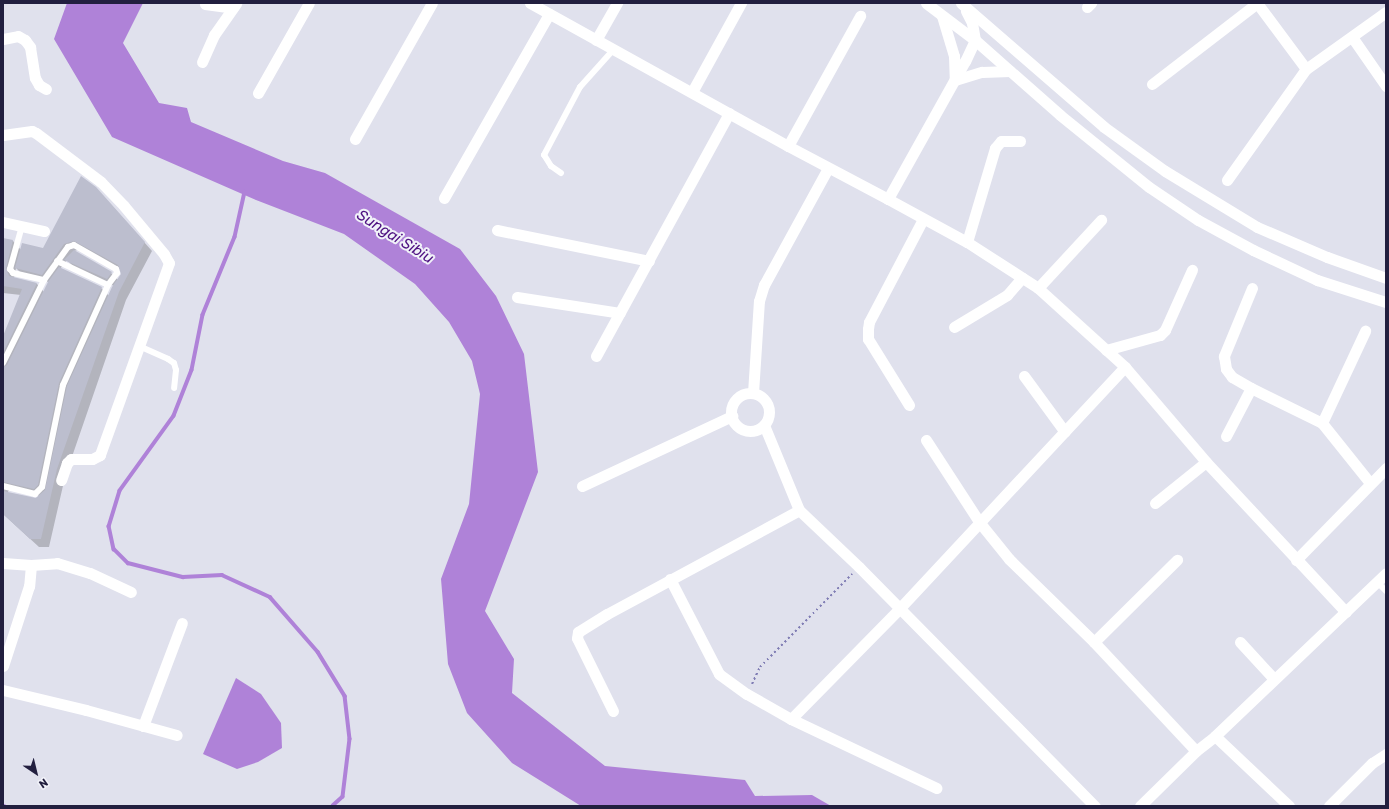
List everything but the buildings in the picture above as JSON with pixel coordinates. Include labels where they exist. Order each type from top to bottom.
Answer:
[{"type":"street","points":[[258,93],[309,3]]},
{"type":"street","points":[[355,139],[432,3]]},
{"type":"street","points":[[530,3],[828,168],[967,242],[1038,288],[1125,367],[1206,462],[1346,612]]},
{"type":"street","points":[[596,40],[617,3]]},
{"type":"street","points":[[692,92],[741,3]]},
{"type":"street","points":[[926,3],[975,40],[1148,188],[1198,220],[1253,250],[1317,280],[1386,302]]},
{"type":"street","points":[[1152,84],[1257,3],[1306,69]]},
{"type":"street","points":[[205,4],[234,6]]},
{"type":"street","points":[[888,199],[955,80],[975,40],[972,23],[962,4]]},
{"type":"street","points":[[962,4],[1104,127],[1165,171],[1257,228],[1327,257],[1386,278]]},
{"type":"street","points":[[202,62],[214,35],[234,6]]},
{"type":"street","points":[[1227,180],[1306,69],[1386,12]]},
{"type":"street","points":[[444,198],[549,14]]},
{"type":"street","points":[[788,146],[860,16]]},
{"type":"street","points":[[942,16],[954,56],[955,80]]},
{"type":"street","points":[[3,39],[18,36],[25,40],[30,47],[35,78],[39,85],[46,89]]},
{"type":"street","points":[[1352,37],[1386,86]]},
{"type":"street","points":[[955,80],[982,72],[1010,71]]},
{"type":"street","points":[[596,356],[730,113]]},
{"type":"street","points":[[3,136],[32,131],[101,182],[124,206],[164,254],[169,263],[100,455],[92,458],[72,459],[67,463],[61,480]]},
{"type":"street","points":[[967,242],[996,148],[1000,141],[1020,141]]},
{"type":"street","points":[[753,393],[759,301],[764,284],[828,168]]},
{"type":"street","points":[[909,405],[868,339],[868,322],[923,219]]},
{"type":"street","points":[[1038,288],[1101,220]]},
{"type":"street","points":[[3,222],[44,230]]},
{"type":"street","points":[[497,230],[649,261]]},
{"type":"street","points":[[1106,350],[1160,335],[1165,330],[1192,270]]},
{"type":"street","points":[[954,327],[1006,295],[1022,278]]},
{"type":"street","points":[[1252,288],[1224,356],[1226,369],[1232,376],[1251,388],[1322,423],[1370,483]]},
{"type":"street","points":[[517,297],[620,313]]},
{"type":"street","points":[[1322,423],[1365,331]]},
{"type":"street","points":[[791,719],[899,609],[1125,367]]},
{"type":"street","points":[[1024,376],[1065,432]]},
{"type":"street","points":[[1226,436],[1251,388]]},
{"type":"street","points":[[746,393],[753,393],[764,398],[768,406],[768,418],[764,425],[755,430],[745,430],[736,424],[732,416],[733,405],[736,399],[746,393]]},
{"type":"street","points":[[582,486],[732,416]]},
{"type":"street","points":[[764,425],[799,510],[859,567],[1095,806]]},
{"type":"street","points":[[926,440],[980,523],[1009,559],[1094,642],[1196,751]]},
{"type":"street","points":[[1155,503],[1206,462]]},
{"type":"street","points":[[1296,560],[1386,468]]},
{"type":"street","points":[[613,711],[577,638],[578,632],[590,623],[799,510]]},
{"type":"street","points":[[1094,642],[1178,560]]},
{"type":"street","points":[[3,563],[31,565],[58,563],[90,572],[131,592]]},
{"type":"street","points":[[3,666],[29,586],[31,565]]},
{"type":"street","points":[[1140,806],[1196,751],[1215,736],[1386,573]]},
{"type":"street","points":[[670,579],[719,674],[747,694],[791,719],[936,788]]},
{"type":"street","points":[[143,726],[182,623]]},
{"type":"street","points":[[1240,642],[1274,679]]},
{"type":"street","points":[[3,690],[86,710],[177,735]]},
{"type":"street","points":[[1215,736],[1289,806]]},
{"type":"street","points":[[1329,806],[1372,763],[1386,754]]},
{"type":"lane","points":[[561,173],[551,166],[544,155],[580,87],[614,50]]},
{"type":"lane","points":[[22,226],[10,269],[13,273],[44,280]]},
{"type":"lane","points":[[3,363],[44,280],[68,247],[74,245],[116,269],[117,273],[108,285],[61,392],[42,487],[34,494],[3,486]]},
{"type":"lane","points":[[57,261],[108,285]]},
{"type":"lane","points":[[139,346],[174,363],[176,370],[174,388]]},
{"type":"lane","points":[[1377,582],[1386,591]]},
{"type":"path","points":[[747,694],[760,667],[859,567]]},
{"type":"water","name":"Sungai Sibiu","points":[[67,3],[143,3],[123,43],[159,103],[187,108],[191,122],[283,161],[325,173],[460,249],[496,296],[524,354],[538,472],[485,611],[514,659],[512,693],[605,766],[745,780],[755,796],[812,795],[831,806],[581,806],[512,763],[467,713],[448,664],[441,579],[469,504],[480,394],[472,361],[449,322],[415,284],[344,234],[256,200],[112,137],[54,39]]},
{"type":"water","points":[[236,678],[261,694],[281,723],[282,748],[258,762],[237,769],[203,754]]},
{"type":"waterway","points":[[245,192],[235,237],[203,315],[192,370],[174,416],[120,491],[109,526],[114,549],[128,563],[183,577],[222,575],[270,597],[318,652],[345,696],[350,739],[343,797],[333,806]]}]
